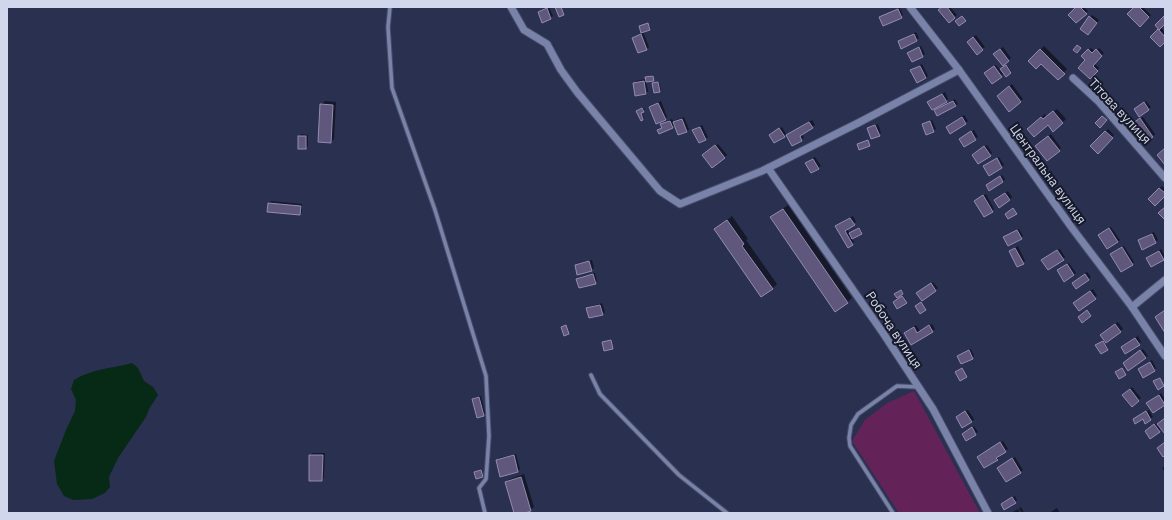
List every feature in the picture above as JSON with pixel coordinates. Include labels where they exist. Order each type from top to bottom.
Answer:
[{"type":"street","points":[[511,7],[524,30],[547,44],[561,70],[577,92],[660,191],[680,204],[768,168],[959,70]]},
{"type":"street","name":"Центральна вулиця","points":[[910,7],[959,70],[1068,222],[1132,307],[1165,356]]},
{"type":"street","name":"Тітова вулиця","points":[[1073,78],[1099,102],[1165,178]]},
{"type":"street","name":"Робоча вулиця","points":[[768,168],[883,332],[919,388],[932,409],[988,513]]},
{"type":"street","points":[[1132,307],[1165,280]]},
{"type":"lane","points":[[390,7],[388,27],[392,88],[435,210],[486,376],[489,436],[486,479],[479,488],[485,513]]},
{"type":"lane","points":[[591,375],[600,394],[678,475],[727,513]]},
{"type":"lane","points":[[893,513],[850,446],[849,438],[851,425],[858,414],[897,386],[919,388]]},
{"type":"shaded area","points":[[132,363],[138,368],[144,381],[153,387],[158,395],[146,417],[118,458],[109,477],[110,487],[105,493],[92,499],[73,500],[64,496],[57,484],[54,461],[75,411],[76,400],[71,389],[74,380],[89,373]]},
{"type":"shaded area","points":[[914,391],[980,513],[899,513],[852,441],[865,420],[887,403]]},
{"type":"building","points":[[555,7],[561,7],[564,15],[559,17]]},
{"type":"building","points":[[942,7],[947,7],[955,18],[949,23],[938,10]]},
{"type":"building","points":[[1076,7],[1080,7],[1087,14],[1076,23],[1068,15]]},
{"type":"building","points":[[1134,7],[1139,7],[1149,17],[1140,27],[1127,14]]},
{"type":"building","points":[[547,8],[551,19],[542,23],[538,12]]},
{"type":"building","points":[[898,9],[902,18],[883,26],[879,17]]},
{"type":"building","points":[[962,16],[966,21],[959,26],[955,21]]},
{"type":"building","points":[[1089,16],[1097,23],[1088,35],[1080,29]]},
{"type":"building","points":[[1164,16],[1165,24],[1159,30],[1155,25]]},
{"type":"building","points":[[648,23],[650,30],[641,33],[639,26]]},
{"type":"building","points":[[1158,29],[1165,37],[1165,42],[1160,47],[1150,37]]},
{"type":"building","points":[[641,34],[647,50],[638,53],[632,38]]},
{"type":"building","points":[[914,34],[917,41],[901,49],[898,41]]},
{"type":"building","points":[[973,37],[983,50],[977,55],[967,42]]},
{"type":"building","points":[[1077,45],[1081,48],[1077,53],[1073,50]]},
{"type":"building","points":[[919,47],[923,57],[912,62],[907,53]]},
{"type":"building","points":[[1000,49],[1009,61],[1003,66],[993,54]]},
{"type":"building","points":[[1040,49],[1065,74],[1058,80],[1041,64],[1036,69],[1028,61]]},
{"type":"building","points":[[1088,49],[1092,53],[1096,49],[1102,56],[1093,66],[1098,71],[1090,79],[1078,68],[1085,60],[1081,56]]},
{"type":"building","points":[[1006,65],[1011,73],[1006,77],[1000,69]]},
{"type":"building","points":[[920,66],[926,78],[917,83],[910,70]]},
{"type":"building","points":[[994,66],[1002,77],[992,84],[984,73]]},
{"type":"building","points":[[653,76],[654,81],[646,82],[645,77]]},
{"type":"building","points":[[644,81],[646,94],[635,96],[633,83]]},
{"type":"building","points":[[658,82],[660,92],[654,93],[652,83]]},
{"type":"building","points":[[1009,86],[1021,102],[1009,112],[997,96]]},
{"type":"building","points":[[942,94],[947,102],[932,110],[927,102]]},
{"type":"building","points":[[953,101],[956,106],[937,116],[934,110]]},
{"type":"building","points":[[1144,102],[1149,110],[1139,117],[1134,109]]},
{"type":"building","points":[[658,103],[666,120],[656,124],[649,107]]},
{"type":"building","points":[[320,104],[333,105],[331,143],[318,142]]},
{"type":"building","points":[[642,108],[644,112],[641,113],[643,120],[641,121],[636,111]]},
{"type":"building","points":[[1053,111],[1063,123],[1053,132],[1048,125],[1034,137],[1027,129],[1041,117],[1043,119]]},
{"type":"building","points":[[1102,116],[1107,120],[1100,128],[1095,123]]},
{"type":"building","points":[[962,117],[966,124],[950,134],[946,127]]},
{"type":"building","points":[[1140,118],[1153,137],[1144,143],[1132,124]]},
{"type":"building","points":[[682,119],[687,132],[678,135],[673,122]]},
{"type":"building","points":[[670,121],[673,128],[659,134],[657,130],[662,128],[660,124]]},
{"type":"building","points":[[930,121],[934,132],[926,135],[922,124]]},
{"type":"building","points":[[809,122],[813,128],[800,136],[802,141],[792,146],[786,135]]},
{"type":"building","points":[[875,125],[880,136],[871,139],[867,128]]},
{"type":"building","points":[[700,127],[706,140],[699,143],[692,130]]},
{"type":"building","points":[[779,128],[785,137],[774,143],[769,135]]},
{"type":"building","points":[[971,131],[976,140],[964,147],[959,139]]},
{"type":"building","points":[[1105,131],[1113,138],[1098,154],[1090,146]]},
{"type":"building","points":[[298,136],[306,136],[306,149],[298,149]]},
{"type":"building","points":[[1048,136],[1060,151],[1047,161],[1035,146]]},
{"type":"building","points":[[868,140],[870,146],[859,150],[857,144]]},
{"type":"building","points":[[715,145],[725,158],[712,168],[702,155]]},
{"type":"building","points":[[984,146],[991,156],[978,164],[972,155]]},
{"type":"building","points":[[1165,148],[1165,165],[1157,155]]},
{"type":"building","points":[[997,158],[1002,168],[989,176],[983,166]]},
{"type":"building","points":[[813,159],[819,169],[811,173],[805,163]]},
{"type":"building","points":[[1000,176],[1003,182],[989,191],[986,185]]},
{"type":"building","points":[[1159,188],[1165,193],[1165,196],[1155,206],[1148,199]]},
{"type":"building","points":[[1005,193],[1010,200],[999,208],[994,200]]},
{"type":"building","points":[[983,195],[993,212],[984,217],[974,201]]},
{"type":"building","points":[[268,203],[301,206],[300,215],[267,212]]},
{"type":"building","points":[[1165,207],[1165,218],[1164,219],[1158,213]]},
{"type":"building","points":[[1013,208],[1017,214],[1008,219],[1005,214]]},
{"type":"building","points":[[783,209],[848,303],[835,312],[770,217]]},
{"type":"building","points":[[850,218],[855,225],[845,231],[853,245],[848,248],[835,226]]},
{"type":"building","points":[[727,220],[744,244],[742,246],[773,289],[761,297],[714,229]]},
{"type":"building","points":[[859,228],[862,234],[852,239],[849,233]]},
{"type":"building","points":[[1109,228],[1118,242],[1107,249],[1098,235]]},
{"type":"building","points":[[1017,230],[1022,239],[1008,246],[1003,237]]},
{"type":"building","points":[[1152,234],[1156,243],[1142,250],[1138,240]]},
{"type":"building","points":[[1122,247],[1133,265],[1121,272],[1110,254]]},
{"type":"building","points":[[1015,248],[1024,264],[1017,267],[1009,251]]},
{"type":"building","points":[[1057,250],[1064,260],[1048,270],[1041,260]]},
{"type":"building","points":[[1159,251],[1164,260],[1151,267],[1146,258]]},
{"type":"building","points":[[589,261],[592,271],[577,275],[575,265]]},
{"type":"building","points":[[1067,264],[1074,275],[1064,282],[1057,270]]},
{"type":"building","points":[[593,274],[596,284],[579,288],[576,279]]},
{"type":"building","points":[[1085,274],[1089,280],[1076,289],[1072,283]]},
{"type":"building","points":[[931,283],[936,291],[922,301],[916,293]]},
{"type":"building","points":[[901,290],[903,294],[897,298],[894,294]]},
{"type":"building","points":[[1090,291],[1096,299],[1079,311],[1073,303]]},
{"type":"building","points":[[902,296],[907,303],[897,309],[893,302]]},
{"type":"building","points":[[921,302],[926,310],[920,314],[915,306]]},
{"type":"building","points":[[600,305],[603,315],[589,318],[586,308]]},
{"type":"building","points":[[1087,310],[1091,316],[1082,323],[1078,317]]},
{"type":"building","points":[[1165,310],[1165,333],[1155,317]]},
{"type":"building","points":[[1115,324],[1121,332],[1106,343],[1100,335]]},
{"type":"building","points":[[566,325],[569,334],[564,336],[561,327]]},
{"type":"building","points":[[929,325],[933,332],[911,345],[904,333],[914,327],[917,333]]},
{"type":"building","points":[[1135,338],[1140,345],[1125,354],[1121,347]]},
{"type":"building","points":[[611,340],[613,349],[604,351],[602,342]]},
{"type":"building","points":[[1103,341],[1108,350],[1101,354],[1095,345]]},
{"type":"building","points":[[969,350],[973,359],[961,364],[957,356]]},
{"type":"building","points":[[1140,350],[1146,358],[1128,371],[1123,363]]},
{"type":"building","points":[[1150,362],[1155,371],[1143,378],[1138,369]]},
{"type":"building","points":[[962,368],[967,377],[960,381],[955,372]]},
{"type":"building","points":[[1122,368],[1126,375],[1119,379],[1115,372]]},
{"type":"building","points":[[1160,378],[1164,386],[1158,390],[1153,381]]},
{"type":"building","points":[[1130,389],[1139,401],[1132,407],[1122,395]]},
{"type":"building","points":[[1159,395],[1165,405],[1153,413],[1146,403]]},
{"type":"building","points":[[479,397],[484,416],[477,418],[472,399]]},
{"type":"building","points":[[965,411],[972,422],[962,428],[956,417]]},
{"type":"building","points":[[1146,411],[1151,420],[1145,424],[1143,419],[1135,424],[1133,419]]},
{"type":"building","points":[[1165,418],[1165,434],[1157,424]]},
{"type":"building","points":[[1154,424],[1160,432],[1150,439],[1145,431]]},
{"type":"building","points":[[972,427],[976,435],[966,441],[962,434]]},
{"type":"building","points":[[1000,442],[1006,452],[996,458],[998,460],[984,468],[977,457]]},
{"type":"building","points":[[1165,442],[1165,455],[1163,457],[1157,448]]},
{"type":"building","points":[[309,455],[323,455],[322,481],[309,481]]},
{"type":"building","points":[[514,455],[518,472],[500,477],[496,460]]},
{"type":"building","points":[[1012,458],[1021,473],[1006,482],[997,468]]},
{"type":"building","points":[[481,470],[483,477],[476,479],[474,472]]},
{"type":"building","points":[[521,477],[531,511],[525,513],[514,513],[505,482]]},
{"type":"building","points":[[1012,497],[1016,503],[1004,510],[1001,504]]}]
